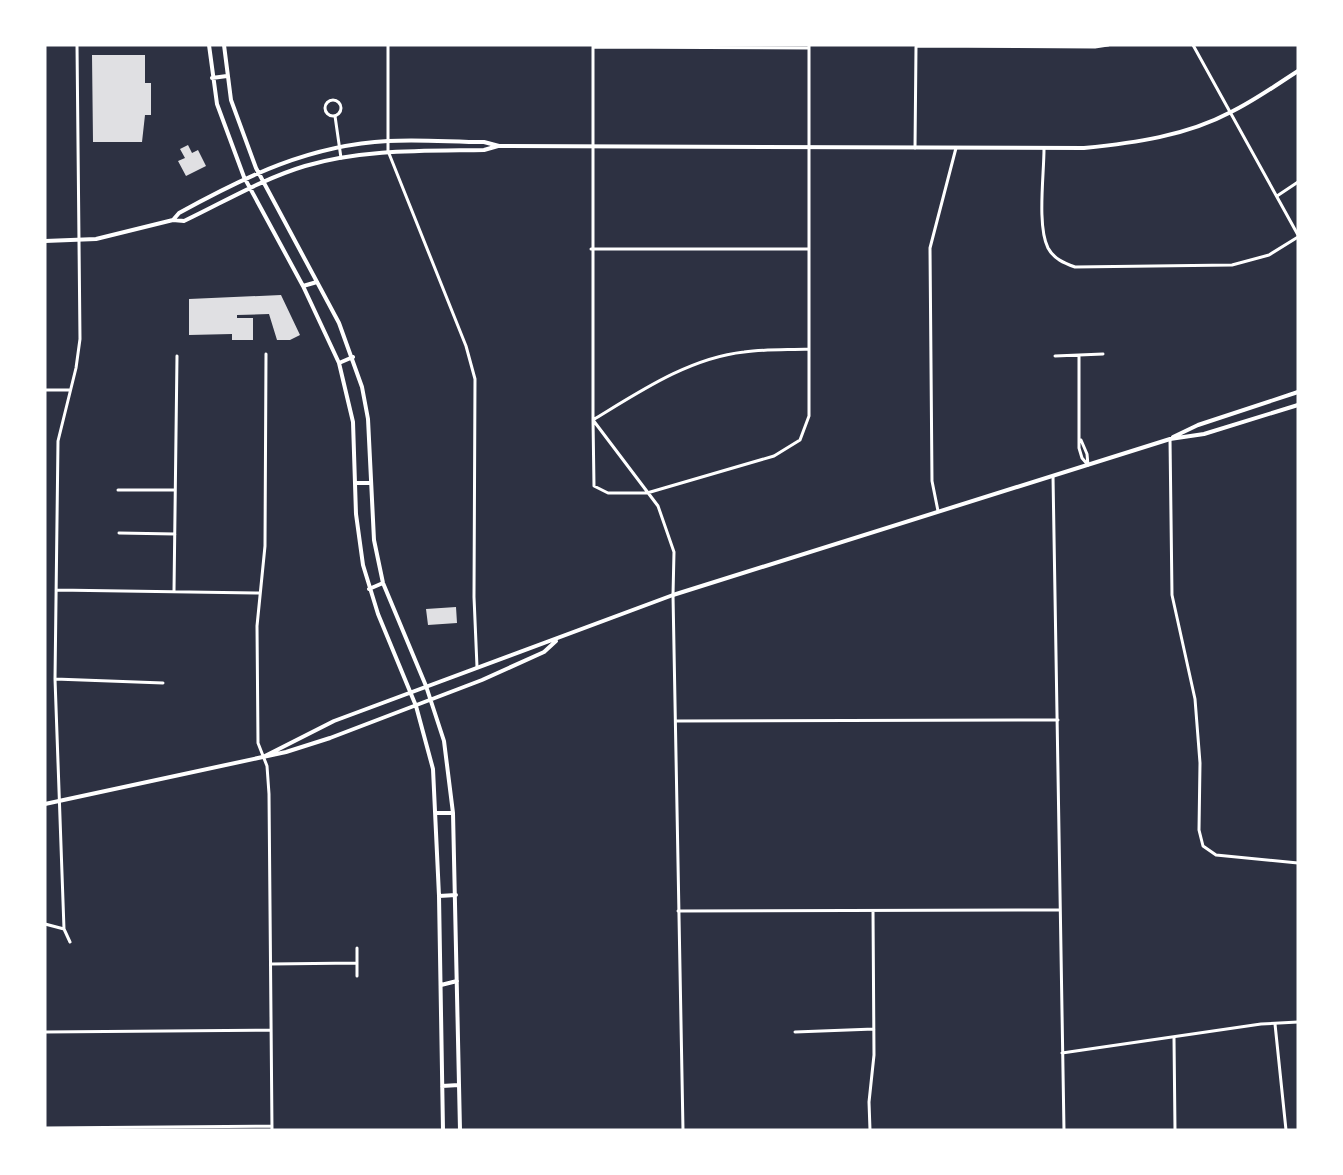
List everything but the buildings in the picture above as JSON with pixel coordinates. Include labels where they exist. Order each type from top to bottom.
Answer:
[{"type":"main road","points":[[209,45],[217,104],[244,177],[303,286],[339,363],[353,422],[358,540],[369,589],[416,706],[432,769],[439,896],[443,1130]]},
{"type":"main road","points":[[224,45],[227,76],[234,109],[258,172],[339,323],[353,357],[368,419],[374,540],[383,583],[426,687],[444,741],[453,813],[460,1130]]},
{"type":"main road","points":[[173,220],[179,213],[244,177],[301,156],[339,147],[388,141],[484,142],[499,146],[1084,148],[1138,142],[1185,131],[1230,113],[1298,71]]},
{"type":"main road","points":[[212,78],[227,76]]},
{"type":"main road","points":[[45,241],[78,241],[139,230],[173,220],[184,221],[263,182],[306,166],[341,158],[388,151],[484,150],[499,146]]},
{"type":"main road","points":[[303,286],[317,282]]},
{"type":"main road","points":[[339,363],[353,357]]},
{"type":"main road","points":[[263,757],[334,721],[674,595],[1170,439],[1198,425],[1298,392]]},
{"type":"main road","points":[[1170,439],[1204,434],[1298,405]]},
{"type":"main road","points":[[356,483],[371,483]]},
{"type":"main road","points":[[369,589],[383,583]]},
{"type":"main road","points":[[45,804],[263,757],[330,738],[431,701],[544,652],[556,640]]},
{"type":"main road","points":[[436,813],[453,813]]},
{"type":"main road","points":[[439,896],[456,896]]},
{"type":"main road","points":[[441,985],[457,981]]},
{"type":"main road","points":[[442,1086],[459,1085]]},
{"type":"street","points":[[70,942],[64,929],[55,679],[58,441],[76,368],[80,339],[77,45]]},
{"type":"street","points":[[388,45],[388,151],[466,346],[475,380],[474,597],[477,667]]},
{"type":"street","points":[[915,148],[915,46],[1095,47],[1108,45]]},
{"type":"street","points":[[1044,149],[1044,232],[1048,249],[1059,262],[1075,267],[1232,265],[1269,255],[1298,236],[1193,45]]},
{"type":"street","points":[[593,46],[809,46],[809,416],[800,440],[774,456],[647,493],[608,493],[594,486],[591,249],[593,46]]},
{"type":"street","points":[[333,100],[342,106],[341,112],[335,116],[328,115],[325,110],[326,104],[333,100]]},
{"type":"street","points":[[335,116],[341,158]]},
{"type":"street","points":[[938,512],[932,481],[930,248],[956,148]]},
{"type":"street","points":[[1277,196],[1298,182]]},
{"type":"street","points":[[591,249],[809,249]]},
{"type":"street","points":[[593,420],[645,388],[695,364],[743,352],[809,349]]},
{"type":"street","points":[[45,1128],[272,1128],[269,794],[267,766],[258,744],[257,626],[265,546],[266,354]]},
{"type":"street","points":[[1055,356],[1103,354]]},
{"type":"street","points":[[174,591],[177,356]]},
{"type":"street","points":[[1079,356],[1082,458],[1088,465]]},
{"type":"street","points":[[45,390],[69,390]]},
{"type":"street","points":[[593,420],[658,506],[674,552],[683,1130]]},
{"type":"street","points":[[1170,439],[1172,595],[1195,699],[1200,762],[1199,830],[1203,846],[1216,855],[1298,863]]},
{"type":"street","points":[[1053,476],[1064,1130]]},
{"type":"street","points":[[118,490],[175,490]]},
{"type":"street","points":[[119,533],[175,534]]},
{"type":"street","points":[[56,590],[260,593]]},
{"type":"street","points":[[55,679],[163,683]]},
{"type":"street","points":[[676,721],[1058,720]]},
{"type":"street","points":[[678,911],[1059,910]]},
{"type":"street","points":[[870,1130],[874,1029],[873,911]]},
{"type":"street","points":[[45,924],[64,929]]},
{"type":"street","points":[[357,948],[357,976]]},
{"type":"street","points":[[271,964],[357,963]]},
{"type":"street","points":[[1062,1053],[1298,1022]]},
{"type":"street","points":[[1275,1024],[1286,1130]]},
{"type":"street","points":[[795,1032],[874,1029]]},
{"type":"street","points":[[45,1032],[271,1030]]},
{"type":"street","points":[[1174,1038],[1175,1130]]}]
